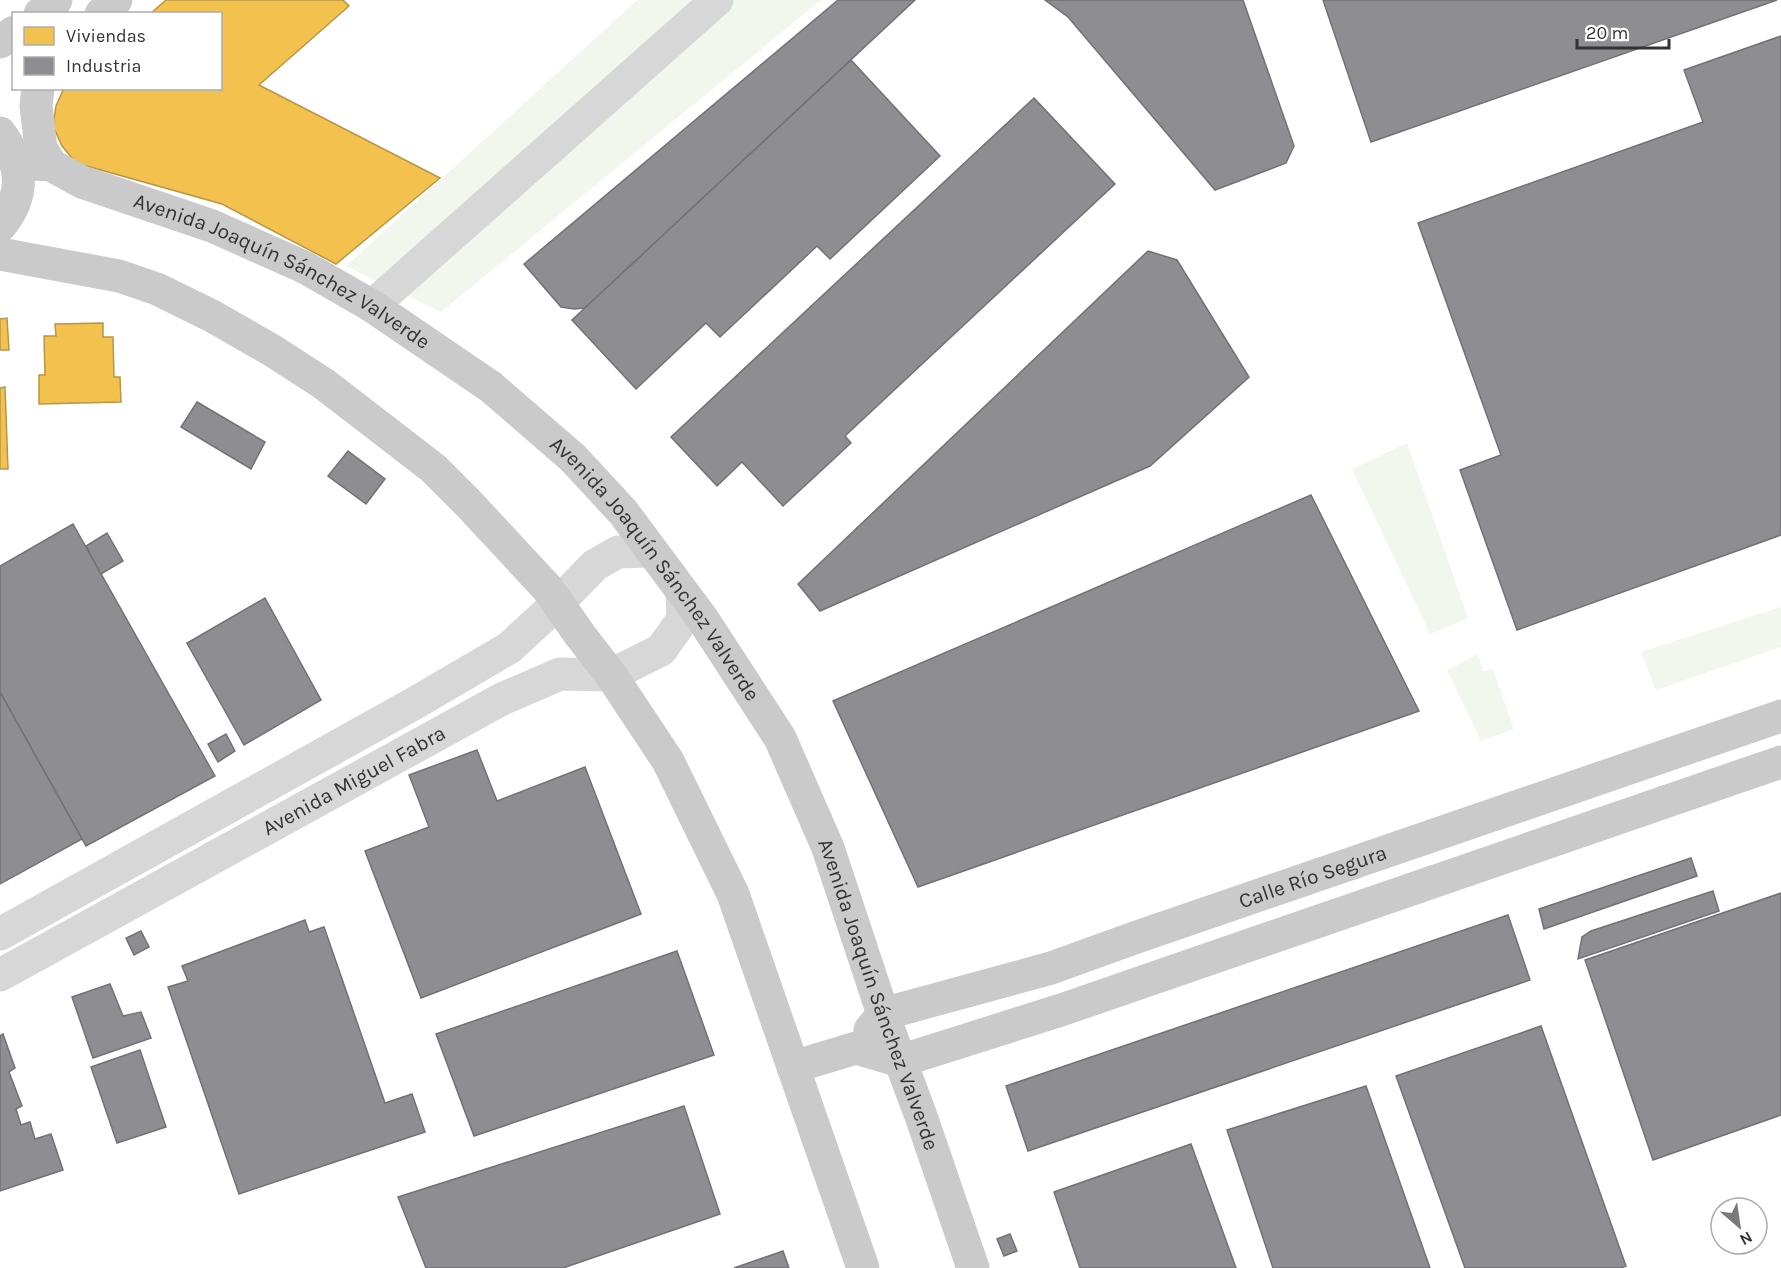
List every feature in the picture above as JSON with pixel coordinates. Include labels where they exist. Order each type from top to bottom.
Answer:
[{"type":"main road","points":[[42,12],[56,0]]},
{"type":"main road","points":[[103,12],[116,0]]},
{"type":"main road","points":[[0,226],[8,216],[18,193],[19,179],[10,150],[36,90]]},
{"type":"main road","points":[[37,90],[36,106],[41,148],[51,165]]},
{"type":"main road","name":"Avenida Joaquín Sánchez Valverde","points":[[10,150],[51,165],[82,182],[212,226],[306,268],[372,306],[491,387],[573,458],[623,512],[702,618],[780,738],[828,848],[891,1036],[973,1268]]},
{"type":"main road","points":[[0,254],[119,276],[147,286],[212,316],[273,351],[324,384],[433,468],[470,504],[548,589],[611,675],[668,761],[733,894],[863,1268]]},
{"type":"main road","name":"Calle Río Segura","points":[[891,1036],[1051,968],[1781,716]]},
{"type":"main road","points":[[922,1119],[934,1076],[942,1065],[1061,1010],[1781,762]]},
{"type":"main road","points":[[1550,795],[1563,837]]},
{"type":"main road","points":[[793,1067],[891,1036],[1061,1010]]},
{"type":"street","points":[[372,306],[717,0]]},
{"type":"street","name":"Avenida Miguel Fabra","points":[[0,934],[415,704],[509,648],[558,603],[594,565],[618,552],[652,551]]},
{"type":"street","name":"Avenida Miguel Fabra","points":[[0,975],[502,699],[560,674],[611,675],[661,650],[683,619],[682,592]]},
{"type":"shaded area","points":[[637,0],[821,0],[441,312],[346,266]]},
{"type":"shaded area","points":[[1407,443],[1468,618],[1430,634],[1352,469]]},
{"type":"shaded area","points":[[1781,607],[1781,647],[1656,690],[1641,652]]},
{"type":"shaded area","points":[[1478,654],[1483,671],[1493,670],[1514,729],[1481,741],[1447,670]]},
{"type":"building: Viviendas","points":[[166,0],[343,0],[349,6],[259,85],[440,178],[336,264],[222,204],[76,163],[62,146],[53,126],[56,106],[63,90],[222,90],[222,12],[152,12]]},
{"type":"building: Viviendas","points":[[7,318],[9,350],[0,350],[0,319]]},
{"type":"building: Viviendas","points":[[103,323],[103,337],[113,337],[114,377],[120,377],[121,402],[39,404],[39,375],[45,375],[44,336],[56,336],[55,324]]},
{"type":"building: Viviendas","points":[[5,387],[8,469],[0,469],[0,388]]},
{"type":"building: Industria","points":[[838,0],[915,0],[585,308],[561,307],[524,264]]},
{"type":"building: Industria","points":[[1045,0],[1243,0],[1294,146],[1286,163],[1215,190],[1068,17]]},
{"type":"building: Industria","points":[[1323,0],[1777,0],[1371,142]]},
{"type":"building: Industria","points":[[1781,36],[1781,535],[1517,630],[1460,470],[1501,455],[1418,223],[1703,122],[1684,70]]},
{"type":"building: Industria","points":[[851,60],[940,156],[830,259],[817,246],[720,337],[706,323],[636,389],[572,320]]},
{"type":"building: Industria","points":[[1034,98],[1115,184],[845,436],[851,443],[783,506],[742,462],[717,486],[671,437]]},
{"type":"building: Industria","points":[[1148,251],[1177,260],[1249,377],[1150,466],[820,611],[798,584]]},
{"type":"building: Industria","points":[[197,402],[265,442],[251,469],[181,427]]},
{"type":"building: Industria","points":[[348,451],[385,479],[366,504],[328,476]]},
{"type":"building: Industria","points":[[1311,495],[1419,711],[918,887],[833,701]]},
{"type":"building: Industria","points":[[73,524],[215,776],[86,846],[0,692],[0,566]]},
{"type":"building: Industria","points":[[107,533],[123,561],[101,574],[86,546]]},
{"type":"building: Industria","points":[[265,598],[321,700],[244,745],[187,643]]},
{"type":"building: Industria","points":[[0,692],[82,839],[0,884]]},
{"type":"building: Industria","points":[[226,734],[235,751],[218,762],[208,744]]},
{"type":"building: Industria","points":[[477,750],[497,801],[585,767],[641,914],[421,998],[365,851],[429,827],[409,775]]},
{"type":"building: Industria","points":[[1691,858],[1697,876],[1544,929],[1539,909]]},
{"type":"building: Industria","points":[[1713,891],[1719,911],[1578,959],[1582,937],[1591,931]]},
{"type":"building: Industria","points":[[1781,893],[1781,1115],[1653,1160],[1585,960]]},
{"type":"building: Industria","points":[[1508,915],[1530,980],[1028,1151],[1006,1086]]},
{"type":"building: Industria","points":[[305,920],[309,932],[324,927],[385,1103],[412,1094],[425,1132],[239,1194],[168,987],[188,981],[182,966]]},
{"type":"building: Industria","points":[[141,931],[149,947],[134,955],[126,938]]},
{"type":"building: Industria","points":[[677,951],[714,1055],[474,1136],[436,1034]]},
{"type":"building: Industria","points":[[110,984],[123,1016],[141,1012],[151,1038],[93,1058],[72,997]]},
{"type":"building: Industria","points":[[1541,1026],[1626,1266],[1621,1268],[1465,1268],[1396,1076]]},
{"type":"building: Industria","points":[[3,1034],[15,1068],[9,1072],[22,1106],[16,1109],[21,1125],[30,1122],[35,1139],[51,1134],[63,1170],[0,1191],[0,1036]]},
{"type":"building: Industria","points":[[140,1050],[166,1127],[117,1143],[91,1067]]},
{"type":"building: Industria","points":[[1366,1086],[1430,1268],[1273,1268],[1227,1130]]},
{"type":"building: Industria","points":[[684,1106],[720,1214],[563,1268],[426,1268],[398,1197]]},
{"type":"building: Industria","points":[[1191,1144],[1236,1268],[1080,1268],[1054,1192]]},
{"type":"building: Industria","points":[[1010,1234],[1017,1251],[1004,1256],[997,1239]]},
{"type":"building: Industria","points":[[783,1251],[789,1268],[734,1268]]}]
